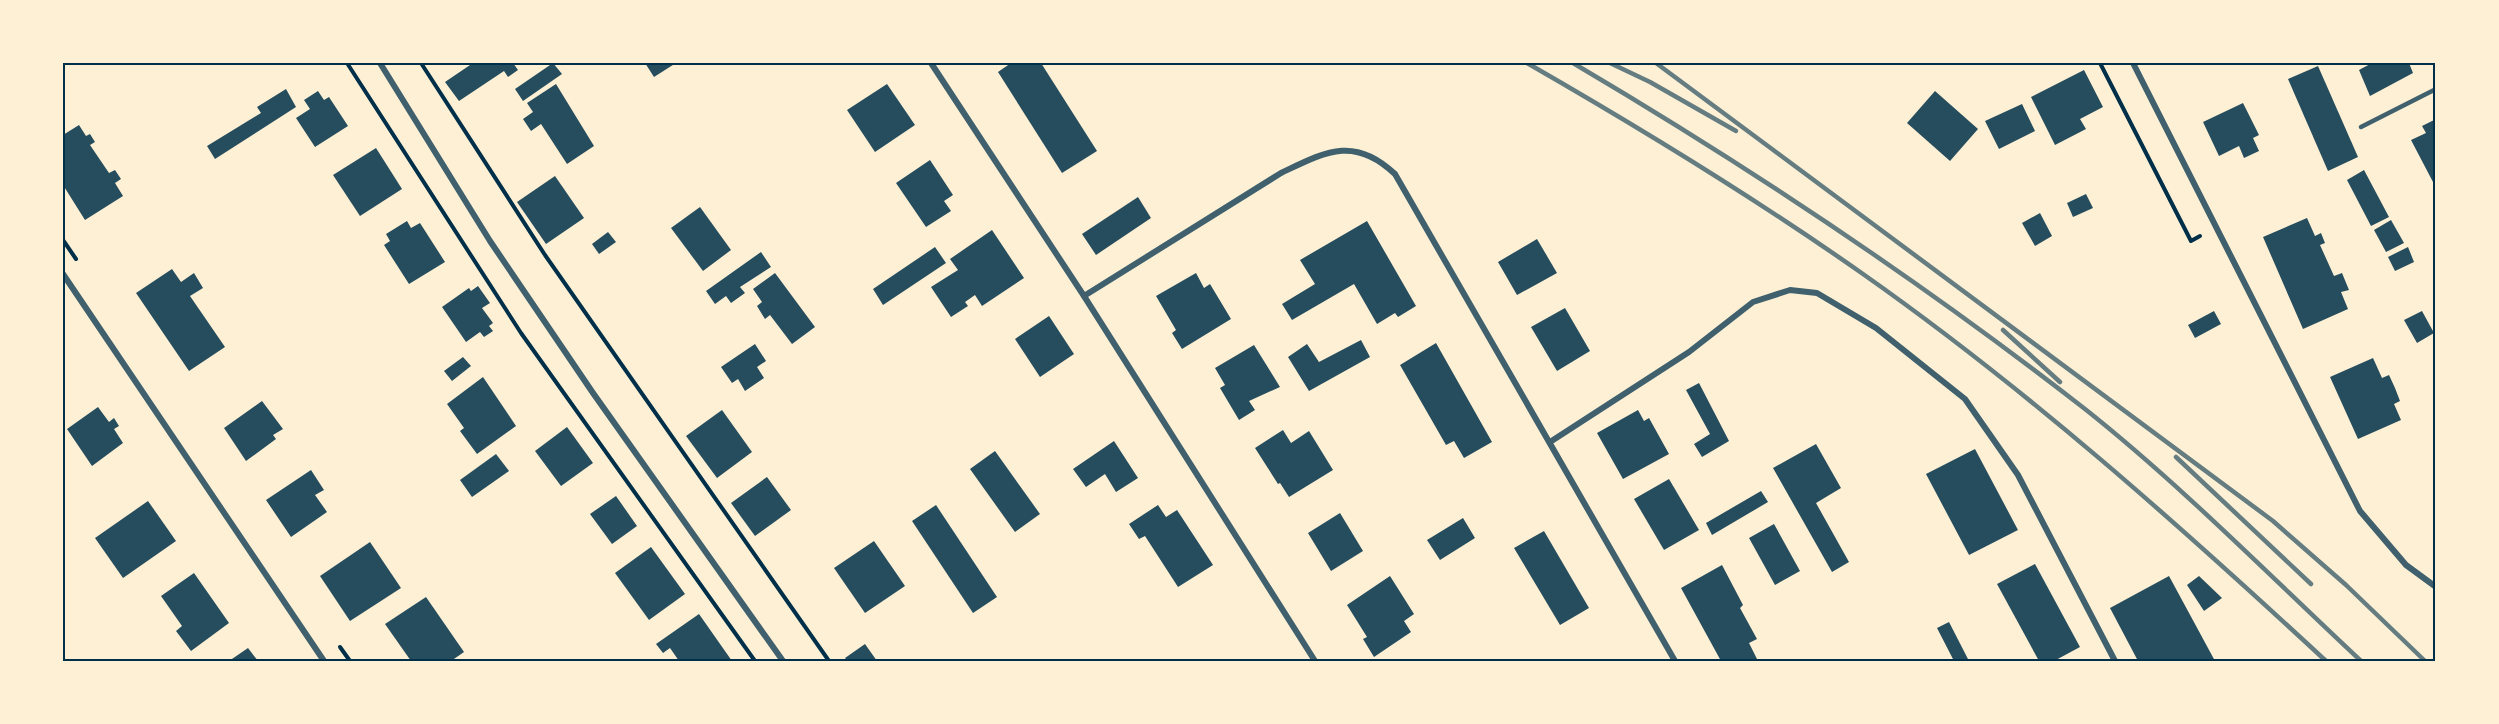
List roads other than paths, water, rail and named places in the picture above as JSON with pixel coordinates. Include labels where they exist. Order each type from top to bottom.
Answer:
[{"type":"street","points":[[380,63],[490,240],[582,377],[783,661]]},
{"type":"street","points":[[931,63],[1084,296],[1315,661]]},
{"type":"street","points":[[2133,63],[2360,511],[2406,564],[2436,587]]},
{"type":"street","points":[[1084,296],[1281,173],[1324,153],[1356,150],[1372,155],[1395,174],[1675,661]]},
{"type":"street","points":[[63,274],[324,661]]},
{"type":"street","points":[[1550,442],[1689,352],[1753,302],[1790,290],[1817,293],[1876,328],[1965,399],[2018,475],[2115,661]]},
{"type":"lane","points":[[2361,128],[2436,89]]},
{"type":"railway","points":[[1527,63],[1740,191],[1924,318],[2043,411],[2101,460],[2326,661]]},
{"type":"railway","points":[[1573,63],[1705,144],[1835,228],[2024,362],[2121,438],[2156,469],[2226,532],[2361,661]]},
{"type":"railway","points":[[1610,63],[1650,82],[1736,131]]},
{"type":"railway","points":[[1656,63],[2273,521],[2346,585],[2425,661]]},
{"type":"railway","points":[[2003,330],[2060,382]]},
{"type":"railway","points":[[2176,457],[2311,584]]}]
